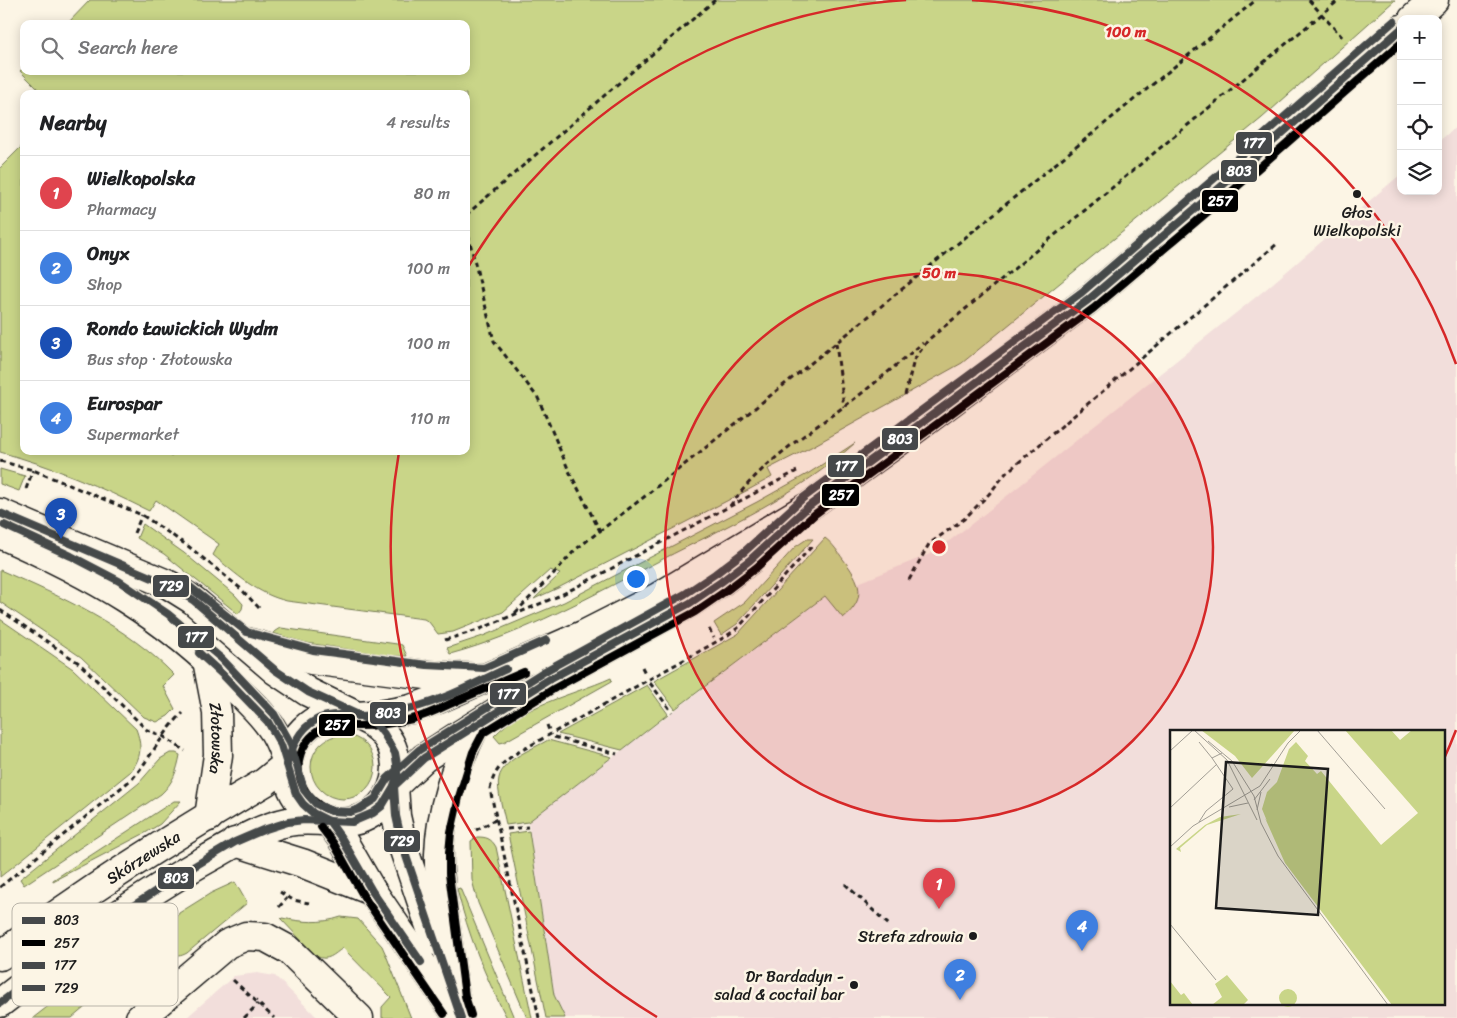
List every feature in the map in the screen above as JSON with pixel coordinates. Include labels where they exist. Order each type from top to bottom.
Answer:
[{"type":"street","points":[[1417,15],[1434,0]]},
{"type":"street","points":[[0,513],[168,586],[193,600],[275,670],[308,692],[357,716],[376,726],[391,743],[397,764],[397,776],[394,786],[382,806],[364,818],[352,822],[329,821],[310,812],[295,795],[291,785],[288,764],[293,743],[307,727],[316,721],[335,714],[357,716],[412,709],[486,678],[583,635],[658,597],[809,506],[1088,300],[1397,33]]},
{"type":"street","points":[[394,786],[424,758],[550,679],[690,602],[721,582],[750,560],[809,506]]},
{"type":"street","name":"Złotowska","points":[[0,534],[67,565],[114,590],[162,622],[215,666],[266,720],[274,732],[288,764]]},
{"type":"street","points":[[242,641],[320,662],[426,675],[486,678]]},
{"type":"street","name":"Złotowska","points":[[207,660],[213,683],[218,755],[209,816]]},
{"type":"street","points":[[458,1011],[439,874],[439,853],[441,830],[449,794],[464,748],[475,726]]},
{"type":"street","name":"Skórzewska","points":[[73,903],[265,782],[288,764]]},
{"type":"street","points":[[394,786],[396,816],[403,847],[458,1011]]},
{"type":"street","name":"Skórzewska","points":[[137,903],[182,873],[236,842],[263,830],[288,822],[304,820],[329,821]]},
{"type":"street","points":[[329,821],[356,862],[372,891],[458,1011]]},
{"type":"street","points":[[236,842],[302,863],[372,891]]},
{"type":"street","points":[[178,986],[227,944],[246,936],[265,937],[290,950],[359,1018]]},
{"type":"street","name":"Skórzewska","points":[[0,956],[12,947]]},
{"type":"street","name":"Skórzewska","points":[[0,1003],[12,994]]},
{"type":"street","points":[[140,1018],[154,1006]]},
{"type":"path","points":[[470,212],[715,0]]},
{"type":"path","points":[[513,616],[575,550],[836,343],[1256,0]]},
{"type":"path","points":[[1309,0],[1365,61]]},
{"type":"path","points":[[729,508],[739,493],[771,462],[928,340],[1339,0]]},
{"type":"path","points":[[470,242],[494,341],[538,398],[569,471],[600,531]]},
{"type":"path","points":[[909,580],[929,544],[964,519],[989,494],[1006,473],[1278,243]]},
{"type":"path","points":[[904,399],[914,360],[928,340]]},
{"type":"path","points":[[836,343],[844,407]]},
{"type":"path","points":[[0,461],[33,470],[142,515],[188,546],[240,588],[264,613]]},
{"type":"path","points":[[437,640],[447,640],[478,630],[561,595],[806,466]]},
{"type":"path","points":[[26,490],[33,470]]},
{"type":"path","points":[[134,533],[142,515]]},
{"type":"path","points":[[539,1018],[490,789],[493,775],[503,762],[515,754],[738,628],[814,544]]},
{"type":"path","points":[[0,610],[79,663],[147,730],[162,736],[186,752]]},
{"type":"path","points":[[709,628],[714,638]]},
{"type":"path","points":[[641,664],[646,675]]},
{"type":"path","points":[[650,683],[672,712]]},
{"type":"path","points":[[0,887],[133,778],[146,763],[171,724],[188,708]]},
{"type":"path","points":[[547,725],[549,730]]},
{"type":"path","points":[[554,737],[616,754]]},
{"type":"path","points":[[507,829],[528,827]]},
{"type":"path","points":[[845,884],[889,925]]},
{"type":"path","points":[[232,979],[274,1018]]},
{"type":"path","points":[[244,1018],[258,1004]]},
{"type":"shaded area","points":[[1457,126],[1457,1018],[565,1018],[554,995],[528,821],[826,596],[935,552],[1266,289],[1397,177],[1397,195],[1442,195],[1442,139]]},
{"type":"shaded area","points":[[257,973],[275,976],[318,1018],[186,1018],[234,976]]},
{"type":"green space","points":[[90,0],[1395,0],[1262,118],[962,363],[768,469],[772,477],[750,489],[534,599],[560,574],[550,570],[503,612],[453,632],[438,634],[429,622],[424,619],[287,601],[266,594],[247,582],[213,555],[219,544],[156,500],[149,511],[76,478],[0,452],[0,168],[20,148],[20,455],[470,455],[470,90],[39,90],[24,75],[470,75],[470,20],[71,20]]},
{"type":"green space","points":[[855,443],[810,478],[762,508],[558,613],[505,636],[450,654],[447,648],[483,636],[564,602],[757,502],[809,473]]},
{"type":"green space","points":[[0,469],[25,476],[19,491],[0,484]]},
{"type":"green space","points":[[143,524],[184,553],[235,595],[243,604],[238,614],[164,554],[137,538]]},
{"type":"green space","points":[[825,538],[849,567],[857,582],[858,596],[851,611],[843,618],[825,596],[675,709],[654,681],[738,634]]},
{"type":"green space","points":[[807,539],[813,539],[737,624],[721,635],[714,623],[745,602],[795,547]]},
{"type":"green space","points":[[0,570],[93,614],[136,642],[174,675],[163,686],[175,709],[168,716],[157,722],[144,717],[81,657],[0,602]]},
{"type":"green space","points":[[0,619],[73,669],[136,729],[140,751],[137,762],[130,772],[0,877]]},
{"type":"green space","points":[[281,628],[402,645],[407,656],[392,656],[300,642],[273,633]]},
{"type":"green space","points":[[611,678],[612,681],[504,742],[500,743],[494,736],[506,725],[534,708]]},
{"type":"green space","points":[[647,685],[668,714],[622,750],[558,734]]},
{"type":"green space","points":[[343,735],[361,741],[369,749],[375,767],[369,785],[361,793],[343,799],[325,793],[317,785],[311,767],[317,749],[325,741]]},
{"type":"green space","points":[[548,740],[612,757],[528,822],[506,825],[498,783],[502,771],[512,760]]},
{"type":"green space","points":[[170,753],[180,755],[179,761],[171,781],[161,794],[24,885],[20,879],[139,783],[160,759]]},
{"type":"green space","points":[[174,801],[181,801],[160,824],[53,881],[53,880]]},
{"type":"green space","points":[[529,831],[554,995],[565,1018],[546,1018],[508,834]]},
{"type":"green space","points":[[477,837],[488,839],[496,847],[532,1018],[527,1018],[478,903],[472,880],[471,841]]},
{"type":"green space","points":[[235,882],[247,903],[187,953],[178,956],[179,913],[211,893]]},
{"type":"green space","points":[[460,888],[514,1018],[507,1018],[484,971],[461,906],[457,889]]},
{"type":"green space","points":[[341,917],[358,919],[382,946],[411,1018],[382,1018],[382,1007],[391,997],[343,948],[334,955],[320,958],[281,919],[319,921]]},
{"type":"green space","points":[[48,1006],[86,1006],[72,1018],[33,1018]]},
{"type":"transit line","name":"177","points":[[4,525],[119,581],[168,614],[222,659],[274,714],[290,742],[304,790],[316,804],[331,811],[350,812],[359,809],[375,799],[387,779],[419,750],[545,671],[685,594],[744,552],[803,498],[1082,292],[1394,21]]},
{"type":"transit line","name":"803","points":[[137,903],[235,842],[263,830],[288,822],[304,820],[352,822],[373,813],[382,806],[394,786],[424,758],[550,679],[690,603],[721,582],[750,560],[809,506],[1088,300],[1397,33]]},
{"type":"transit line","name":"257","points":[[471,1015],[465,996],[449,874],[449,853],[451,832],[459,797],[473,752],[483,733],[555,688],[695,612],[727,590],[757,567],[815,514],[1094,308],[1230,193],[1397,47]]},
{"type":"transit line","name":"729","points":[[0,513],[169,585],[193,600],[275,670],[308,692],[377,725],[395,753],[397,764],[397,776],[394,786],[396,816],[403,847],[461,1018]]},
{"type":"transit line","name":"177","points":[[190,587],[247,632],[313,650],[427,665],[484,668],[547,640]]},
{"type":"transit line","name":"729","points":[[199,653],[268,722],[281,745],[296,794],[313,813],[329,821]]},
{"type":"transit line","name":"803","points":[[287,764],[301,733],[316,720],[332,715],[376,715],[413,708],[454,693],[506,669]]},
{"type":"transit line","name":"257","points":[[332,811],[319,805],[309,796],[299,773],[299,761],[303,749],[310,738],[321,729],[335,725],[379,725],[418,717],[524,672]]},
{"type":"transit line","name":"729","points":[[329,821],[342,839],[372,891],[421,962]]},
{"type":"transit line","name":"257","points":[[321,827],[334,844],[364,897],[444,1014]]},
{"type":"transit line","name":"803","points":[[0,1003],[12,994]]},
{"type":"place","name":"Głos Wielkopolski","points":[[1357,194]]},
{"type":"place","name":"Rondo Ławickich Wydm","points":[[61,539]]},
{"type":"place","name":"Wielkopolska","points":[[939,909]]},
{"type":"place","name":"Strefa zdrowia","points":[[973,936]]},
{"type":"place","name":"Eurospar","points":[[1082,951]]},
{"type":"place","name":"Dr Bardadyn - salad & coctail bar","points":[[854,985]]},
{"type":"place","name":"Onyx","points":[[960,1000]]}]
